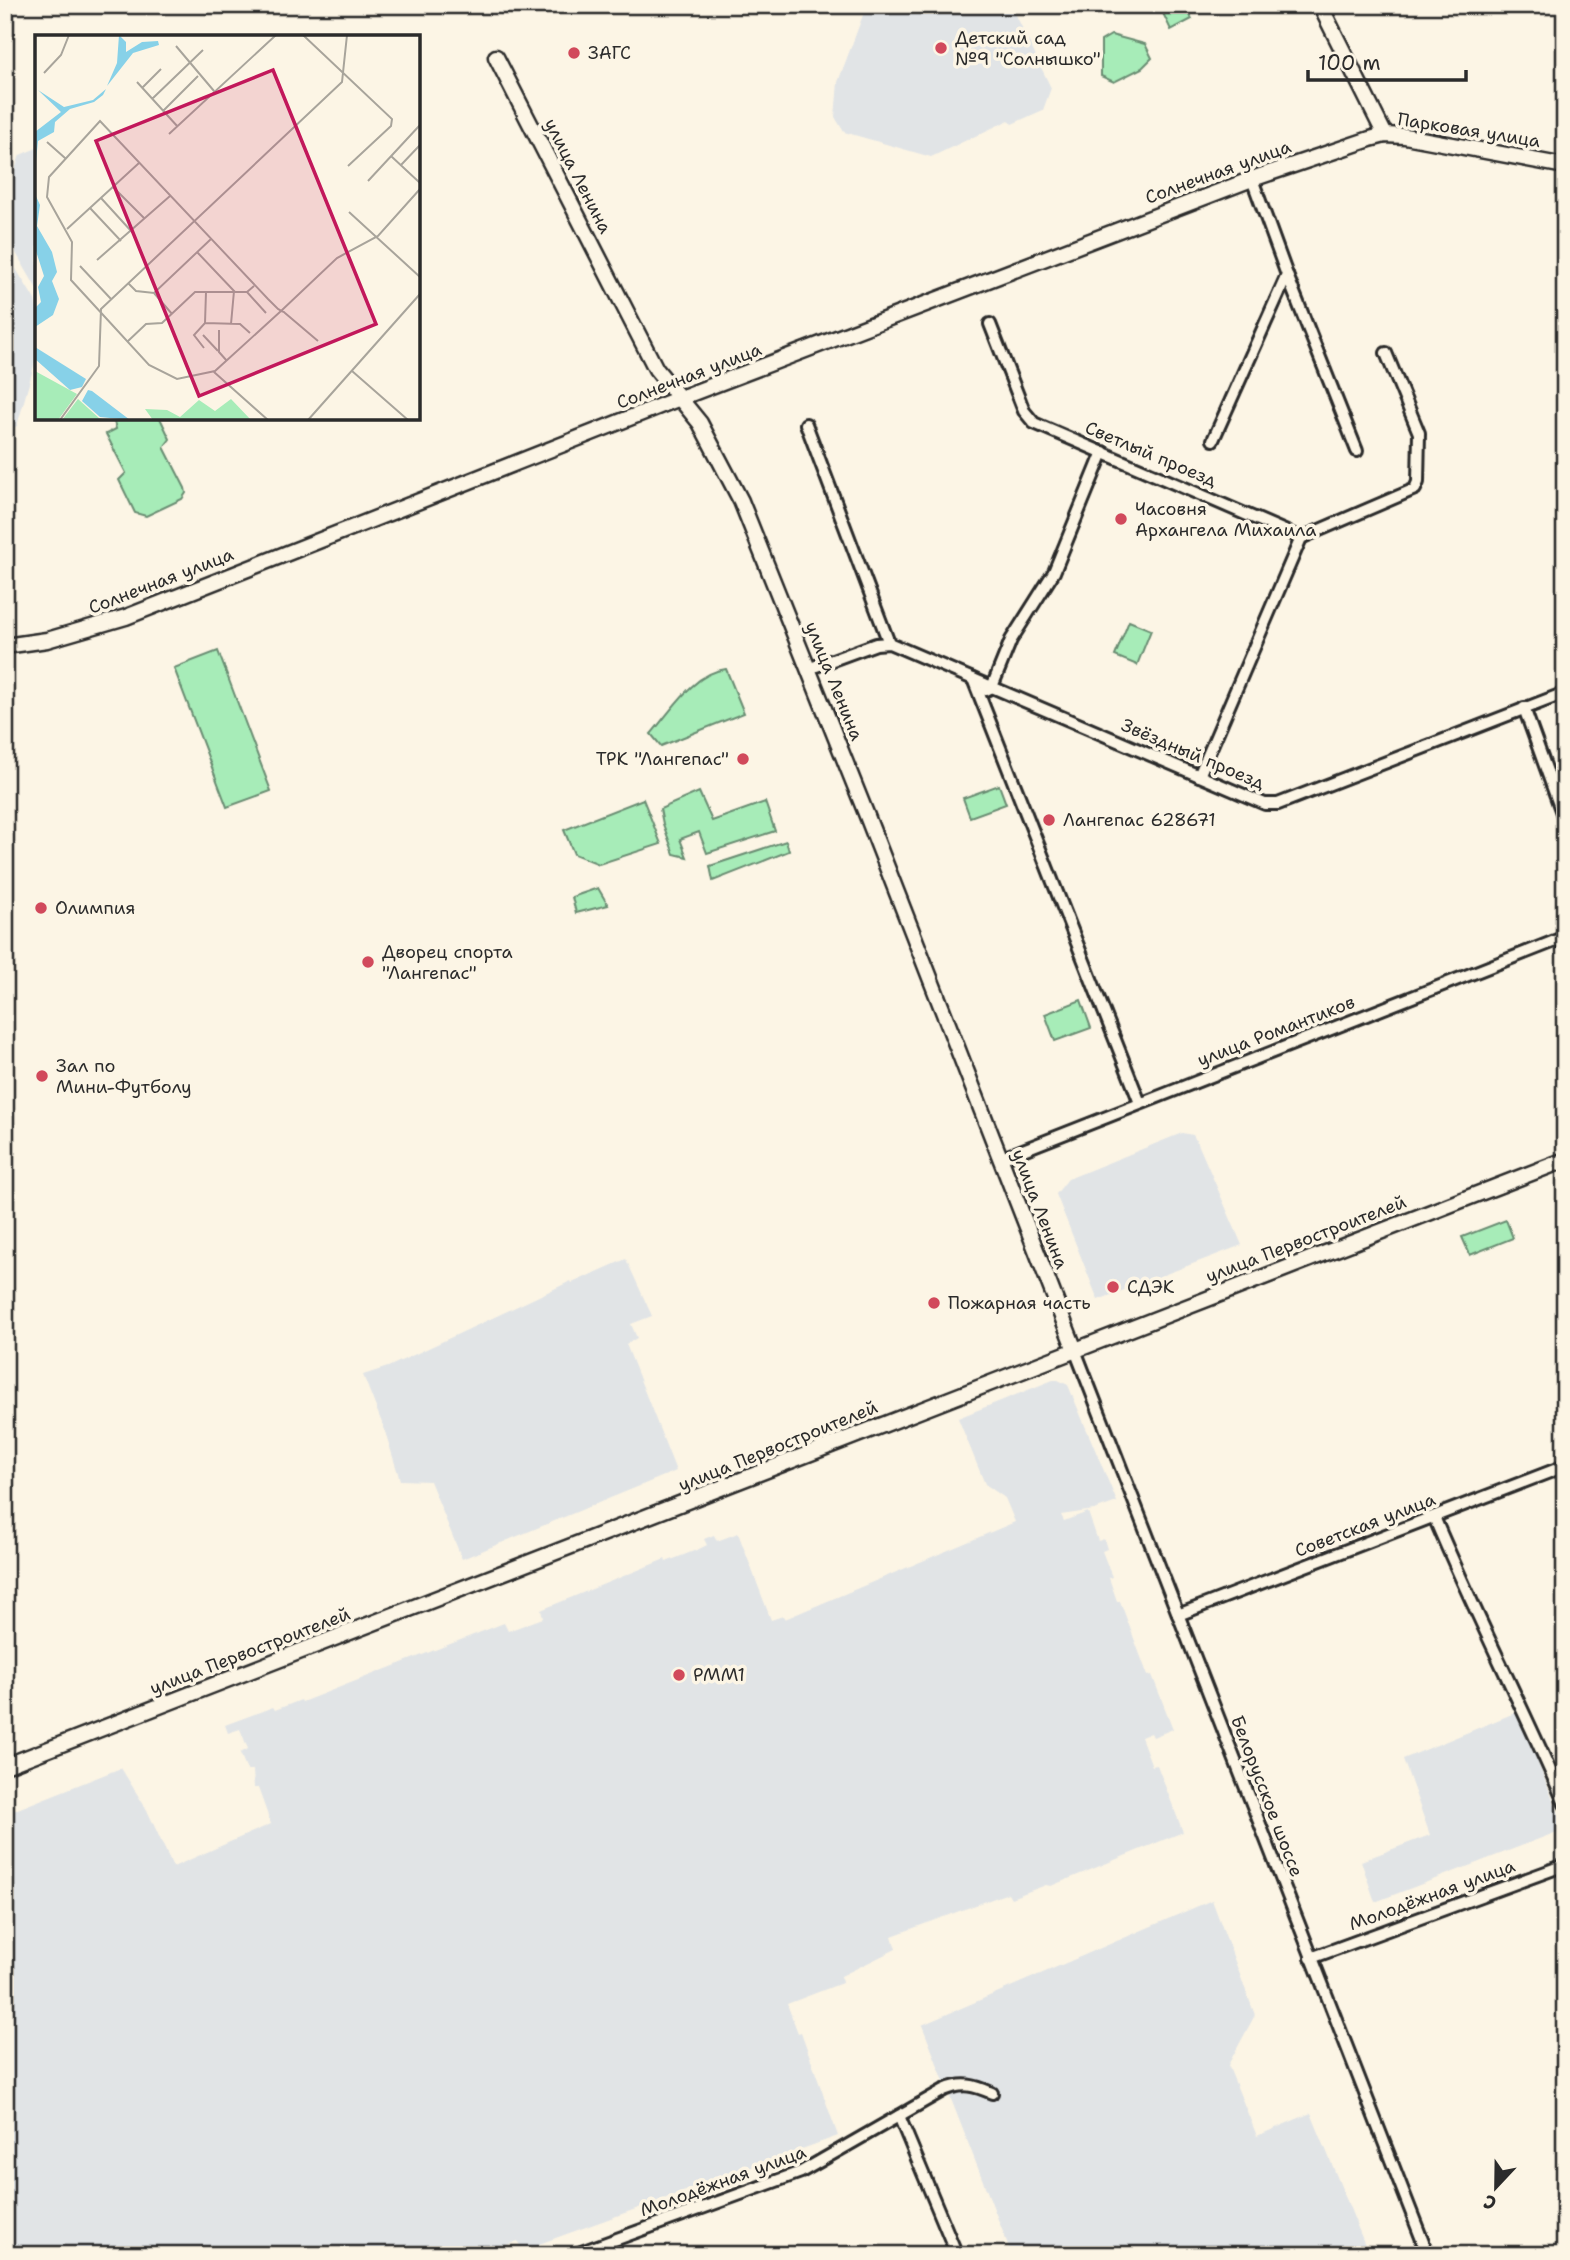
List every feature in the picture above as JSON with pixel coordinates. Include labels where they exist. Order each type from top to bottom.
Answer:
[{"type":"street","name":"Парковая улица","points":[[1320,5],[1385,135],[1426,139],[1565,166]]},
{"type":"street","name":"улица Ленина","points":[[496,57],[656,369],[700,423],[730,476],[1075,1350]]},
{"type":"street","name":"Солнечная улица","points":[[5,646],[47,640],[126,617],[680,398],[1252,179],[1385,135]]},
{"type":"street","points":[[1252,179],[1357,451]]},
{"type":"street","points":[[1213,440],[1287,275]]},
{"type":"street","name":"Светлый проезд","points":[[990,324],[1028,418],[1034,423],[1301,538]]},
{"type":"street","points":[[1199,776],[1301,538],[1415,489],[1418,482],[1419,433],[1386,353]]},
{"type":"street","points":[[806,424],[889,643],[876,644],[808,669]]},
{"type":"street","points":[[979,694],[992,687],[1011,640],[1054,572],[1103,452]]},
{"type":"street","name":"Звёздный проезд","points":[[889,643],[1265,804],[1278,804],[1565,693]]},
{"type":"street","points":[[973,679],[1140,1103]]},
{"type":"street","points":[[1524,708],[1565,821]]},
{"type":"street","name":"улица Романтиков","points":[[1000,1159],[1565,937]]},
{"type":"street","name":"улица Первостроителей","points":[[5,1766],[1565,1160]]},
{"type":"street","name":"Белорусское шоссе","points":[[1075,1350],[1429,2255]]},
{"type":"street","name":"Советская улица","points":[[1178,1615],[1565,1466]]},
{"type":"street","points":[[1434,1517],[1565,1804]]},
{"type":"street","name":"Молодёжная улица","points":[[1311,1958],[1565,1865]]},
{"type":"street","name":"Молодёжная улица","points":[[573,2255],[801,2172],[957,2085],[977,2086],[992,2093]]},
{"type":"street","points":[[899,2116],[957,2255]]},
{"type":"shaded area","name":"Детский сад №9 \"Солнышко\"","points":[[869,5],[988,5],[1015,13],[1051,88],[1043,110],[1012,124],[1009,120],[931,157],[844,132],[835,117],[838,82]]},
{"type":"shaded area","points":[[35,149],[35,286],[5,234],[5,199],[20,155]]},
{"type":"shaded area","points":[[5,251],[35,300],[35,362],[17,426],[5,431]]},
{"type":"shaded area","points":[[1182,1133],[1193,1135],[1199,1146],[1242,1245],[1098,1300],[1056,1194],[1068,1179]]},
{"type":"shaded area","points":[[626,1259],[652,1316],[631,1324],[637,1338],[626,1344],[676,1471],[462,1559],[430,1481],[400,1480],[384,1428],[363,1375],[388,1367],[571,1281],[572,1283]]},
{"type":"shaded area","points":[[1053,1380],[1068,1385],[1117,1502],[1094,1510],[1061,1515],[1064,1521],[1088,1512],[1098,1541],[1104,1539],[1107,1549],[1102,1551],[1112,1577],[1109,1578],[1117,1601],[1120,1601],[1148,1676],[1152,1675],[1173,1729],[1153,1737],[1151,1733],[1141,1737],[1152,1766],[1157,1765],[1183,1832],[1051,1886],[1046,1885],[1011,1898],[1008,1893],[892,1936],[896,1949],[841,1976],[842,1983],[787,2004],[798,2033],[801,2032],[838,2136],[539,2244],[539,2247],[523,2254],[518,2241],[483,2255],[5,2255],[5,1814],[121,1768],[147,1810],[173,1867],[271,1824],[258,1788],[254,1788],[253,1770],[247,1770],[240,1753],[248,1749],[240,1729],[228,1733],[225,1725],[273,1707],[275,1710],[301,1700],[302,1702],[504,1623],[508,1631],[543,1618],[541,1610],[665,1559],[666,1562],[699,1549],[707,1545],[704,1539],[714,1535],[717,1541],[738,1533],[771,1620],[783,1616],[785,1619],[1015,1522],[1005,1498],[985,1484],[958,1418]]},
{"type":"shaded area","points":[[1517,1712],[1565,1829],[1375,1902],[1361,1861],[1430,1835],[1403,1759]]},
{"type":"shaded area","points":[[1212,1900],[1255,2015],[1228,2065],[1257,2136],[1311,2113],[1369,2255],[1012,2255],[922,2025]]},
{"type":"green space","points":[[1185,5],[1192,19],[1171,30],[1160,7]]},
{"type":"green space","points":[[1111,35],[1145,44],[1152,58],[1142,68],[1114,82],[1101,76],[1101,41]]},
{"type":"green space","points":[[114,420],[161,420],[170,439],[164,447],[185,488],[186,493],[182,499],[146,516],[135,513],[119,480],[126,473],[106,434],[116,429]]},
{"type":"green space","points":[[1129,621],[1151,630],[1137,665],[1115,656]]},
{"type":"green space","points":[[218,651],[271,791],[227,807],[174,668]]},
{"type":"green space","points":[[726,669],[744,713],[661,746],[651,734],[675,704],[704,677]]},
{"type":"green space","points":[[999,785],[1006,804],[970,817],[963,798]]},
{"type":"green space","points":[[699,792],[712,821],[765,802],[775,831],[707,853],[699,832],[680,839],[687,857],[674,854],[660,809]]},
{"type":"green space","points":[[643,799],[661,844],[599,864],[574,854],[564,830]]},
{"type":"green space","points":[[786,841],[789,851],[713,881],[710,866]]},
{"type":"green space","points":[[598,888],[608,905],[576,913],[572,897]]},
{"type":"green space","points":[[1081,1000],[1091,1028],[1055,1041],[1045,1014]]},
{"type":"green space","points":[[1506,1220],[1513,1238],[1470,1255],[1462,1237]]},
{"type":"place","name":"Детский сад №9 \"Солнышко\"","points":[[941,48]]},
{"type":"place","name":"ЗАГС","points":[[574,53]]},
{"type":"place","name":"Часовня Архангела Михаила","points":[[1121,519]]},
{"type":"place","name":"ТРК \"Лангепас\"","points":[[743,759]]},
{"type":"place","name":"Лангепас 628671","points":[[1049,820]]},
{"type":"place","name":"Олимпия","points":[[41,908]]},
{"type":"place","name":"Дворец спорта \"Лангепас\"","points":[[368,962]]},
{"type":"place","name":"Зал по Мини-Футболу","points":[[42,1076]]},
{"type":"place","name":"СДЭК","points":[[1113,1287]]},
{"type":"place","name":"Пожарная часть","points":[[934,1303]]},
{"type":"place","name":"РММ1","points":[[679,1675]]}]
